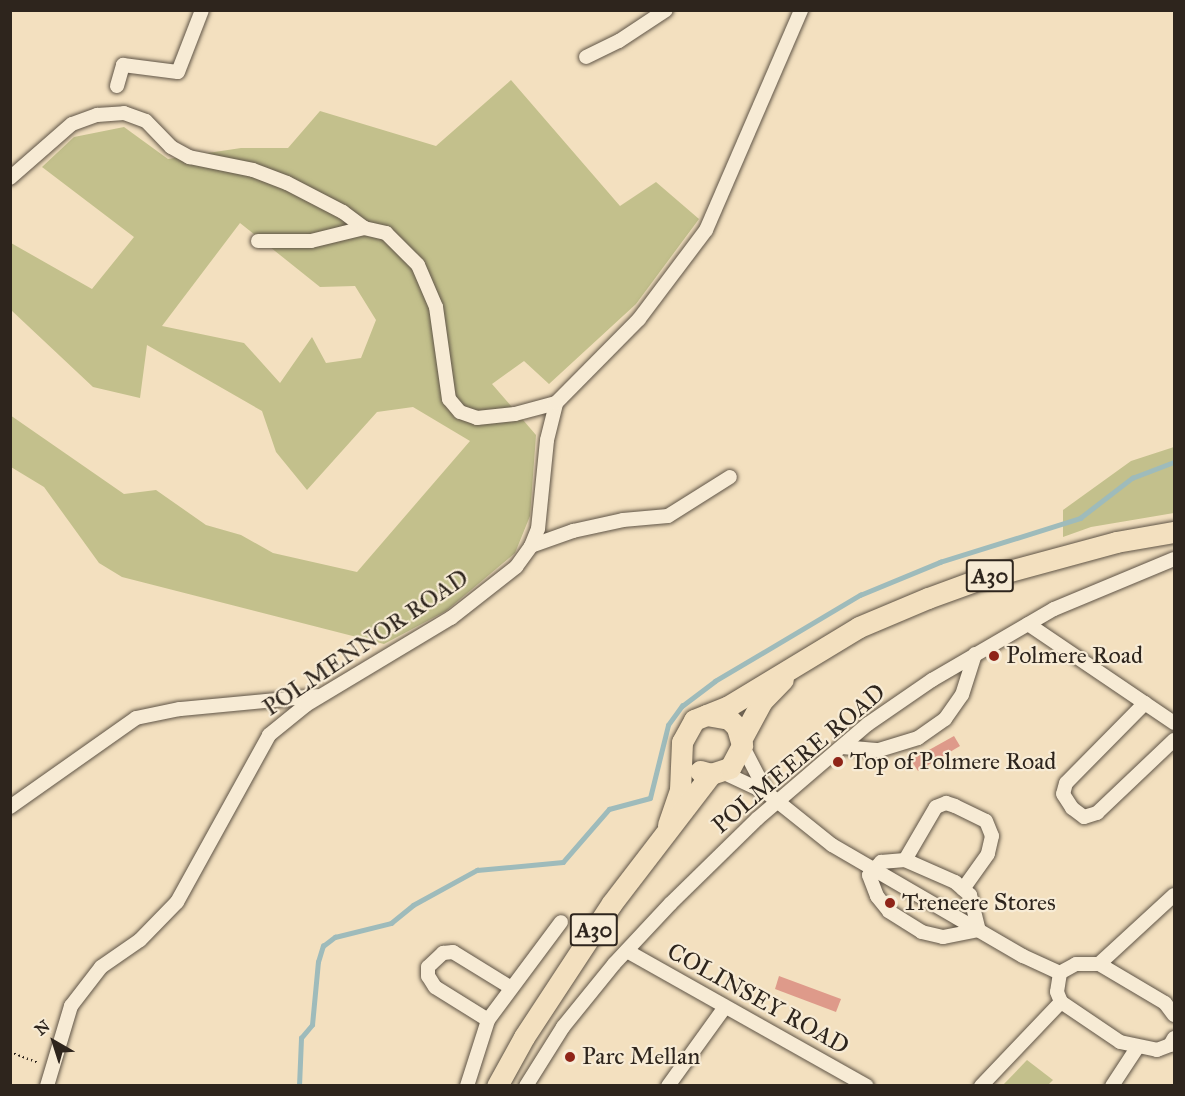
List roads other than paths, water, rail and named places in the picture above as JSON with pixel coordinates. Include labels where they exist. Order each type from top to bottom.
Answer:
[{"type":"highway","name":"A30","points":[[668,825],[680,790],[686,730],[706,715],[727,707],[815,651],[859,627],[980,579],[1116,542],[1174,532]]},
{"type":"highway","name":"A30","points":[[497,1086],[562,978],[668,825],[717,773],[736,762],[742,742],[762,701],[815,651]]},
{"type":"highway","points":[[706,715],[729,719],[742,742]]},
{"type":"highway","points":[[684,755],[691,765],[717,773]]},
{"type":"street","points":[[117,86],[123,64],[178,72],[202,10]]},
{"type":"street","points":[[586,57],[619,42],[666,10]]},
{"type":"street","points":[[10,178],[72,124],[97,115],[124,113],[146,120],[171,147],[189,157],[253,170],[287,183],[343,212],[364,228],[386,233],[418,265],[436,307],[449,399],[460,412],[477,418],[515,414],[556,403],[639,319],[706,230],[801,10]]},
{"type":"street","points":[[258,241],[311,241],[364,228]]},
{"type":"street","name":"POLMENNOR ROAD","points":[[47,1086],[70,1006],[101,967],[140,940],[177,902],[269,735],[322,696],[451,618],[516,567],[531,546],[538,529],[547,440],[556,403]]},
{"type":"street","points":[[531,546],[593,526],[668,516],[730,477]]},
{"type":"street","name":"POLMEERE ROAD","points":[[526,1086],[563,1027],[627,951],[720,854],[868,724],[975,654],[1028,624],[1099,588],[1174,559]]},
{"type":"street","points":[[1028,624],[1174,723]]},
{"type":"street","points":[[842,747],[879,750],[918,738],[945,718],[962,695],[975,654]]},
{"type":"street","points":[[10,807],[136,718],[180,709],[322,696]]},
{"type":"street","points":[[1145,703],[1066,783],[1063,794],[1072,808],[1084,817],[1097,813],[1174,741]]},
{"type":"street","points":[[742,742],[767,793]]},
{"type":"street","points":[[717,773],[767,793],[832,845],[979,930],[1060,973]]},
{"type":"street","points":[[905,860],[936,807],[946,803],[986,821],[992,836],[988,854],[963,889]]},
{"type":"street","points":[[905,860],[919,863],[963,889],[976,907],[979,930],[943,937],[922,932],[889,911],[877,896],[869,875],[882,862],[905,860]]},
{"type":"street","points":[[1099,964],[1174,895]]},
{"type":"street","points":[[467,1086],[488,1020],[510,987],[561,922]]},
{"type":"street","name":"COLINSEY ROAD","points":[[627,951],[867,1086]]},
{"type":"street","points":[[488,1020],[435,987],[428,976],[428,967],[443,953],[453,952],[510,987]]},
{"type":"street","points":[[1060,973],[1076,964],[1099,964],[1173,1010]]},
{"type":"street","points":[[1060,973],[1057,992],[1060,1002],[1137,1048],[1157,1050],[1174,1040]]},
{"type":"street","points":[[987,1083],[1060,1002]]},
{"type":"street","points":[[668,1086],[725,1007]]},
{"type":"street","points":[[1112,1086],[1137,1048]]},
{"type":"waterway","points":[[299,1086],[301,1038],[312,1025],[318,962],[323,946],[335,937],[391,923],[413,905],[477,870],[563,862],[609,809],[650,798],[668,725],[682,706],[715,681],[860,595],[940,562],[1080,518],[1132,478],[1174,462]]},
{"type":"place","name":"Polmere Road","points":[[994,656]]},
{"type":"place","name":"Top of Polmere Road","points":[[838,762]]},
{"type":"place","name":"Treneere Stores","points":[[890,903]]},
{"type":"place","name":"Parc Mellan","points":[[570,1057]]}]
